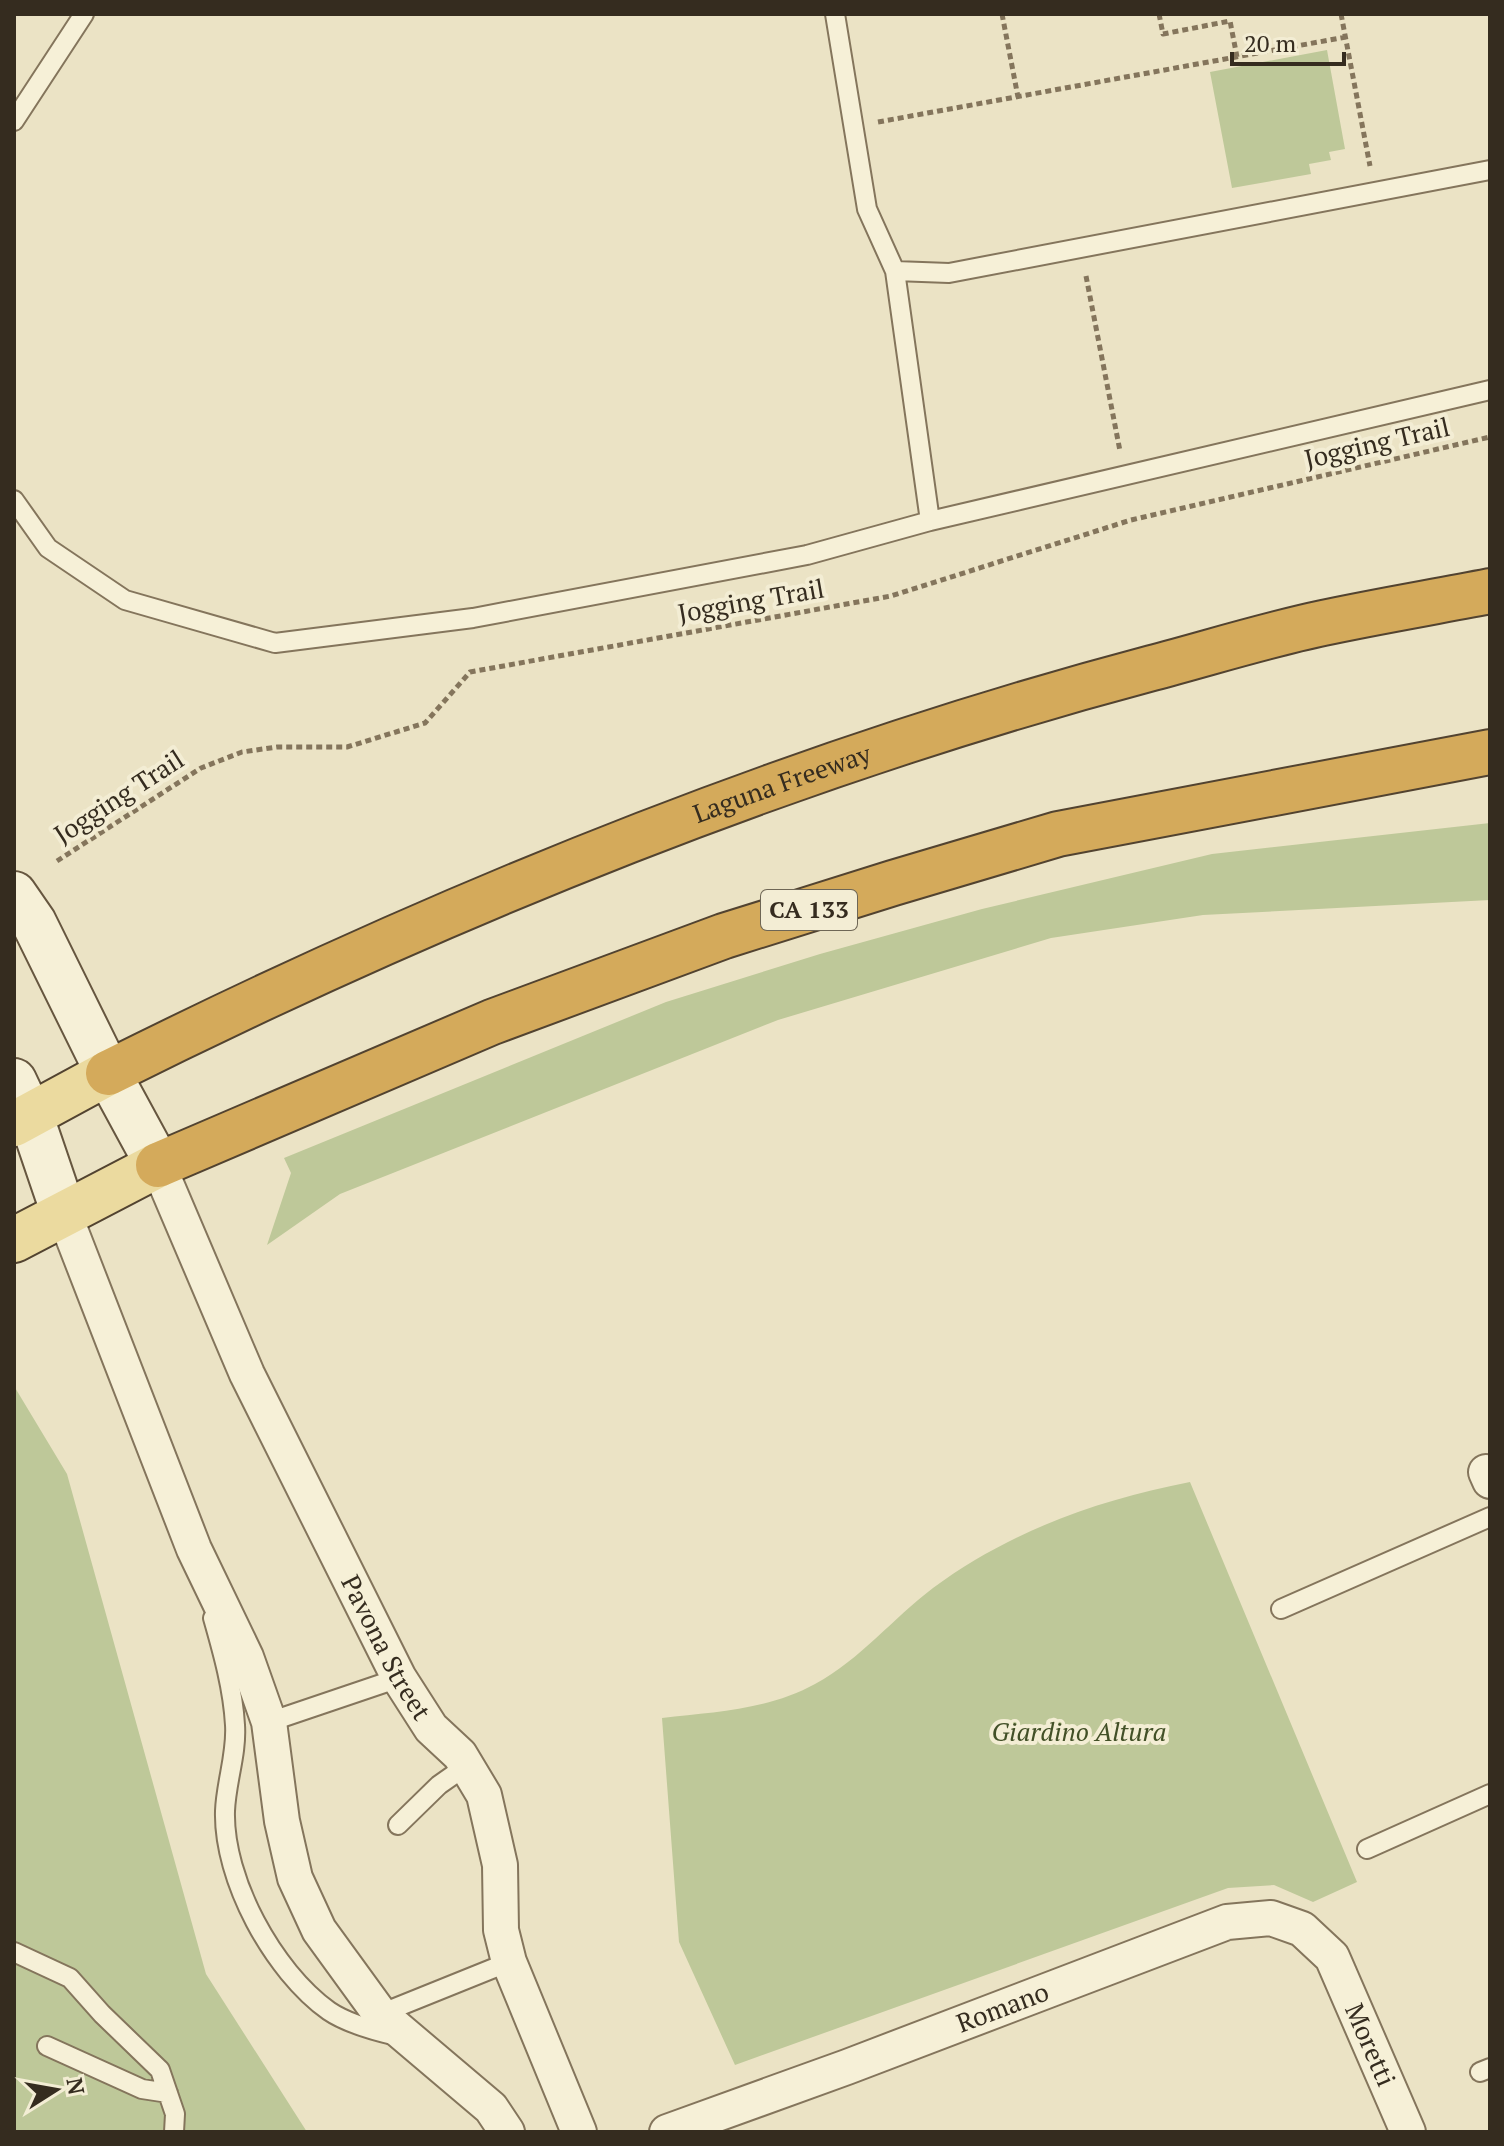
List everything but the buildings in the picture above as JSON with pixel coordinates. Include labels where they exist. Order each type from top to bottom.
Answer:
[{"type":"highway","name":"Laguna Freeway","points":[[108,1073],[243,1005],[584,856],[900,741],[1044,697],[1320,624],[1490,591]]},
{"type":"highway","name":"CA 133","points":[[158,1165],[492,1022],[724,936],[1058,834],[1490,752]]},
{"type":"main road","points":[[14,894],[34,923],[108,1073],[158,1165]]},
{"type":"main road","points":[[64,1214],[20,1107],[108,1073]]},
{"type":"main road","name":"CA 133","points":[[14,1240],[158,1165]]},
{"type":"street","name":"Pavona Street","points":[[158,1165],[247,1374],[399,1678],[431,1728],[466,1766],[484,1795],[500,1865],[501,1930],[509,1962],[579,2132]]},
{"type":"street","points":[[64,1214],[194,1549],[246,1657],[269,1722],[282,1821],[295,1878],[319,1930],[380,2014],[491,2108],[507,2132]]},
{"type":"street","name":"Romano","points":[[667,2132],[1227,1922],[1271,1918],[1302,1929],[1332,1957]]},
{"type":"street","name":"Moretti","points":[[1332,1957],[1408,2132]]},
{"type":"lane","points":[[14,121],[84,14]]},
{"type":"lane","points":[[835,14],[867,209],[895,271],[930,521]]},
{"type":"lane","points":[[895,271],[949,273],[1490,170]]},
{"type":"lane","points":[[14,500],[48,548],[125,600],[275,643],[488,615],[807,555],[930,521],[1490,390]]},
{"type":"lane","points":[[1281,1609],[1490,1517]]},
{"type":"lane","points":[[194,1549],[228,1674],[236,1728],[225,1812],[236,1879],[257,1928],[290,1974],[329,2011],[373,2031],[404,2037]]},
{"type":"lane","points":[[269,1722],[399,1678]]},
{"type":"lane","points":[[398,1825],[439,1785],[466,1766]]},
{"type":"lane","points":[[1367,1849],[1490,1794]]},
{"type":"lane","points":[[14,1952],[70,1978],[160,2070],[175,2114],[174,2132]]},
{"type":"lane","points":[[380,2014],[509,1962]]},
{"type":"lane","points":[[47,2046],[142,2089],[168,2093]]},
{"type":"path","points":[[1002,14],[1018,97]]},
{"type":"path","points":[[1159,14],[1163,34],[1230,21],[1237,57]]},
{"type":"path","points":[[1341,14],[1375,192]]},
{"type":"path","points":[[853,127],[1346,37]]},
{"type":"path","points":[[1074,249],[1086,277],[1125,475]]},
{"type":"path","name":"Jogging Trail","points":[[57,861],[201,768],[228,757],[277,747],[347,747],[425,723],[470,672],[891,596],[1131,520],[1490,437]]},
{"type":"green space","points":[[1327,50],[1345,149],[1329,152],[1331,160],[1309,164],[1311,174],[1232,188],[1210,72]]},
{"type":"green space","points":[[1490,823],[1490,900],[1203,915],[1051,938],[778,1020],[340,1194],[267,1245],[291,1173],[284,1158],[666,1002],[820,954],[982,909],[1212,854]]},
{"type":"green space","points":[[14,1386],[67,1474],[206,1974],[307,2132],[14,2132]]},
{"type":"green space","name":"Giardino Altura","points":[[1190,1482],[1357,1882],[1313,1902],[1274,1885],[1228,1888],[735,2065],[679,1942],[662,1718],[760,1705],[797,1693],[832,1674],[933,1588],[993,1550],[1089,1508]]}]
